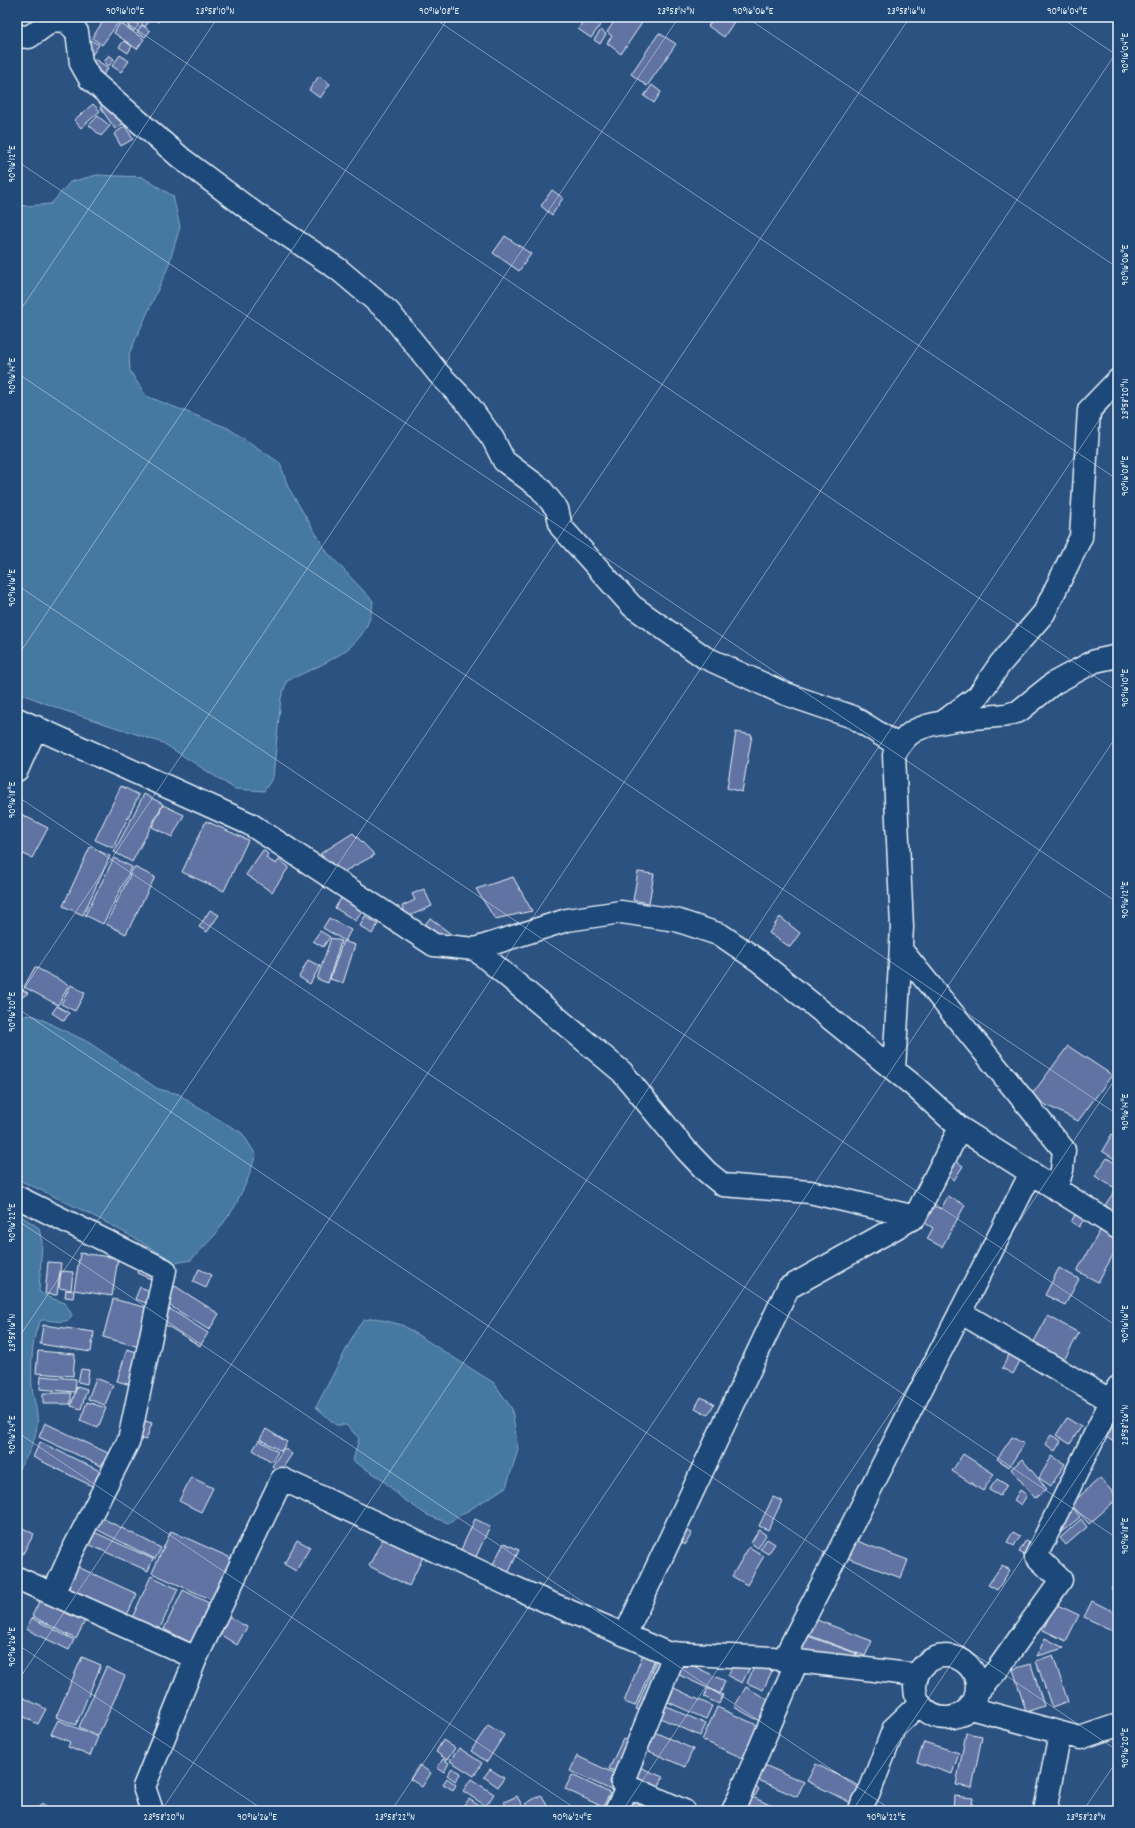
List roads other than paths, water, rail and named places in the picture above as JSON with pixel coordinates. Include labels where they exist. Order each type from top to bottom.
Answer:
[{"type":"street","points":[[17,36],[29,37],[53,20],[66,21],[77,32],[81,63],[90,79],[182,159],[257,215],[338,269],[389,312],[438,373],[467,402],[492,438],[504,461],[540,488],[557,509],[561,527],[632,606],[704,657],[783,693],[853,716],[899,746]]},
{"type":"street","points":[[942,723],[978,696],[1000,664],[1044,613],[1081,537],[1089,410],[1118,380]]},
{"type":"street","points":[[894,1070],[902,951],[894,755],[905,738],[916,730],[932,724],[1007,715],[1019,711],[1054,683],[1095,661],[1118,656]]},
{"type":"street","points":[[17,770],[27,723],[250,824],[434,945],[475,949],[567,920],[621,912],[676,920],[721,935],[759,961],[914,1086],[960,1128],[1118,1228]]},
{"type":"street","points":[[475,949],[622,1072],[686,1150],[722,1185],[810,1192],[915,1217]]},
{"type":"street","points":[[902,951],[1064,1150],[1062,1170],[1056,1189]]},
{"type":"street","points":[[625,1635],[788,1288],[915,1217],[960,1128]]},
{"type":"street","points":[[733,1811],[790,1660],[960,1312],[1031,1173]]},
{"type":"street","points":[[17,1197],[165,1270],[129,1440],[71,1554],[53,1594]]},
{"type":"street","points":[[960,1312],[1115,1394],[1036,1556],[1061,1580],[997,1670],[962,1715],[943,1719],[929,1714],[919,1704],[915,1694],[914,1684],[922,1667],[930,1660],[939,1656],[959,1658],[973,1671],[977,1680],[974,1699]]},
{"type":"street","points":[[152,1811],[144,1787],[196,1658],[282,1479],[513,1587],[667,1653],[790,1660],[917,1675]]},
{"type":"street","points":[[17,1578],[196,1658]]},
{"type":"street","points":[[675,1653],[622,1783],[684,1811]]},
{"type":"street","points":[[974,1699],[1060,1733],[1080,1738],[1118,1725]]},
{"type":"street","points":[[859,1811],[871,1788],[894,1728],[919,1704]]},
{"type":"street","points":[[1044,1811],[1060,1733]]},
{"type":"street","points":[[616,1811],[628,1786]]},
{"type":"water","points":[[97,175],[142,177],[173,196],[180,227],[168,267],[129,354],[130,371],[146,396],[228,428],[280,463],[288,487],[327,552],[373,601],[370,618],[364,632],[354,643],[330,660],[287,681],[281,698],[273,777],[264,791],[235,789],[163,743],[60,709],[17,692],[17,205],[26,206],[51,204],[70,182]]},
{"type":"water","points":[[24,1015],[35,1016],[88,1042],[158,1089],[179,1094],[192,1104],[242,1133],[256,1155],[247,1181],[234,1208],[215,1235],[191,1260],[175,1263],[78,1208],[17,1179],[17,1017]]},
{"type":"water","points":[[17,1213],[39,1228],[42,1242],[39,1291],[45,1296],[65,1303],[72,1315],[69,1320],[66,1321],[41,1320],[35,1334],[32,1352],[32,1387],[37,1416],[37,1426],[30,1450],[17,1471]]},
{"type":"water","points":[[375,1318],[402,1325],[494,1383],[512,1409],[518,1450],[506,1487],[448,1523],[427,1515],[402,1498],[379,1477],[353,1461],[359,1438],[346,1425],[336,1425],[316,1407],[358,1327],[364,1320]]}]
